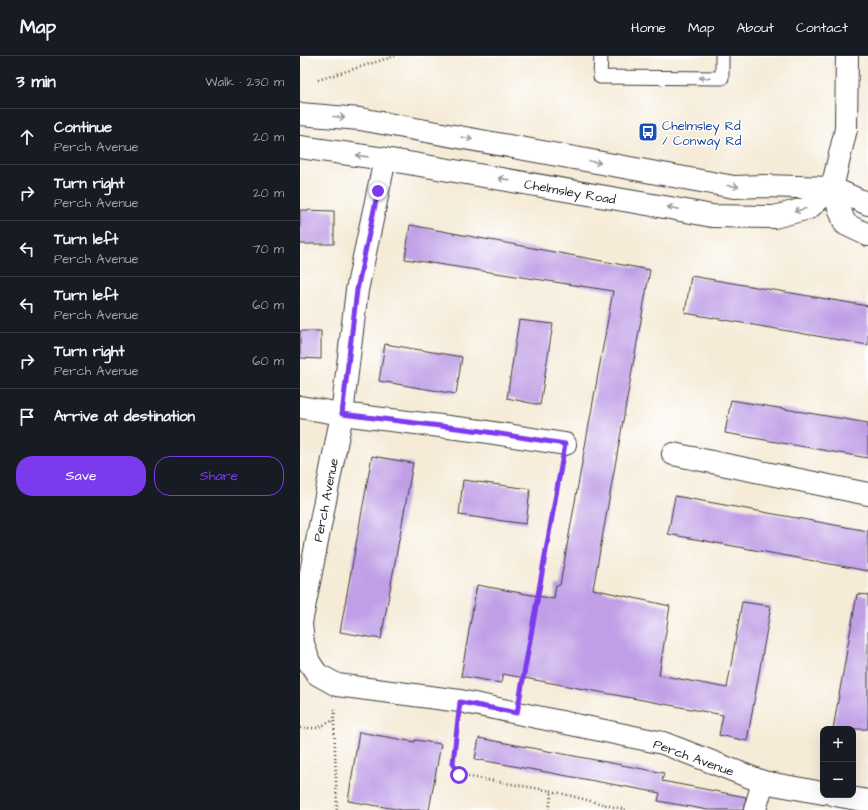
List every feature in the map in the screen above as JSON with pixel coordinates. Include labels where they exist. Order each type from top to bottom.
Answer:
[{"type":"street","points":[[847,56],[846,128],[832,188],[845,224],[868,235]]},
{"type":"street","points":[[300,114],[360,119],[734,187],[764,186],[832,188],[868,204]]},
{"type":"street","name":"Chelmsley Road","points":[[300,147],[385,159],[712,216],[774,217],[809,208],[832,188]]},
{"type":"street","name":"Perch Avenue","points":[[385,159],[357,290],[342,414],[301,622],[303,643],[309,662],[317,674],[337,685],[460,702],[663,743],[763,782],[820,792]]},
{"type":"street","points":[[300,407],[342,414],[481,431],[565,444]]},
{"type":"street","points":[[673,454],[868,494]]},
{"type":"street","points":[[755,810],[763,782]]},
{"type":"street","points":[[852,798],[868,801]]},
{"type":"lane","points":[[601,56],[600,77],[722,78],[722,56]]},
{"type":"path","points":[[318,80],[395,56]]},
{"type":"path","points":[[517,713],[565,444]]},
{"type":"path","points":[[337,685],[334,720],[337,810]]},
{"type":"path","points":[[460,702],[453,763],[459,775],[552,791],[626,810]]},
{"type":"path","points":[[300,728],[318,728],[334,720]]},
{"type":"path","points":[[548,810],[552,791]]},
{"type":"building","points":[[300,210],[334,211],[334,244],[300,244]]},
{"type":"building","points":[[410,225],[650,270],[593,589],[670,606],[659,675],[727,688],[742,602],[771,606],[747,741],[719,735],[723,715],[503,674],[501,683],[461,676],[477,585],[554,599],[556,585],[560,585],[613,291],[405,259]]},
{"type":"building","points":[[691,276],[868,306],[868,345],[685,313]]},
{"type":"building","points":[[519,320],[553,324],[540,405],[507,398]]},
{"type":"building","points":[[300,331],[321,331],[321,359],[300,358]]},
{"type":"building","points":[[385,344],[462,357],[456,394],[379,381]]},
{"type":"building","points":[[731,400],[868,423],[868,458],[725,433]]},
{"type":"building","points":[[372,456],[413,463],[381,639],[340,632]]},
{"type":"building","points":[[463,480],[530,489],[526,524],[459,515]]},
{"type":"building","points":[[675,496],[868,531],[868,571],[668,534]]},
{"type":"building","points":[[857,594],[868,595],[868,729],[856,729],[856,726],[834,726]]},
{"type":"building","points":[[359,732],[415,742],[415,740],[441,744],[429,810],[402,810],[348,801]]},
{"type":"building","points":[[479,738],[664,773],[662,781],[746,797],[743,810],[708,810],[658,801],[660,793],[475,759]]},
{"type":"place","name":"Chelmsley Rd / Conway Rd","points":[[648,132]]},
{"type":"route","points":[[378,191],[357,290],[342,414],[481,431],[565,444],[517,713],[460,702],[453,763],[459,775]]}]
